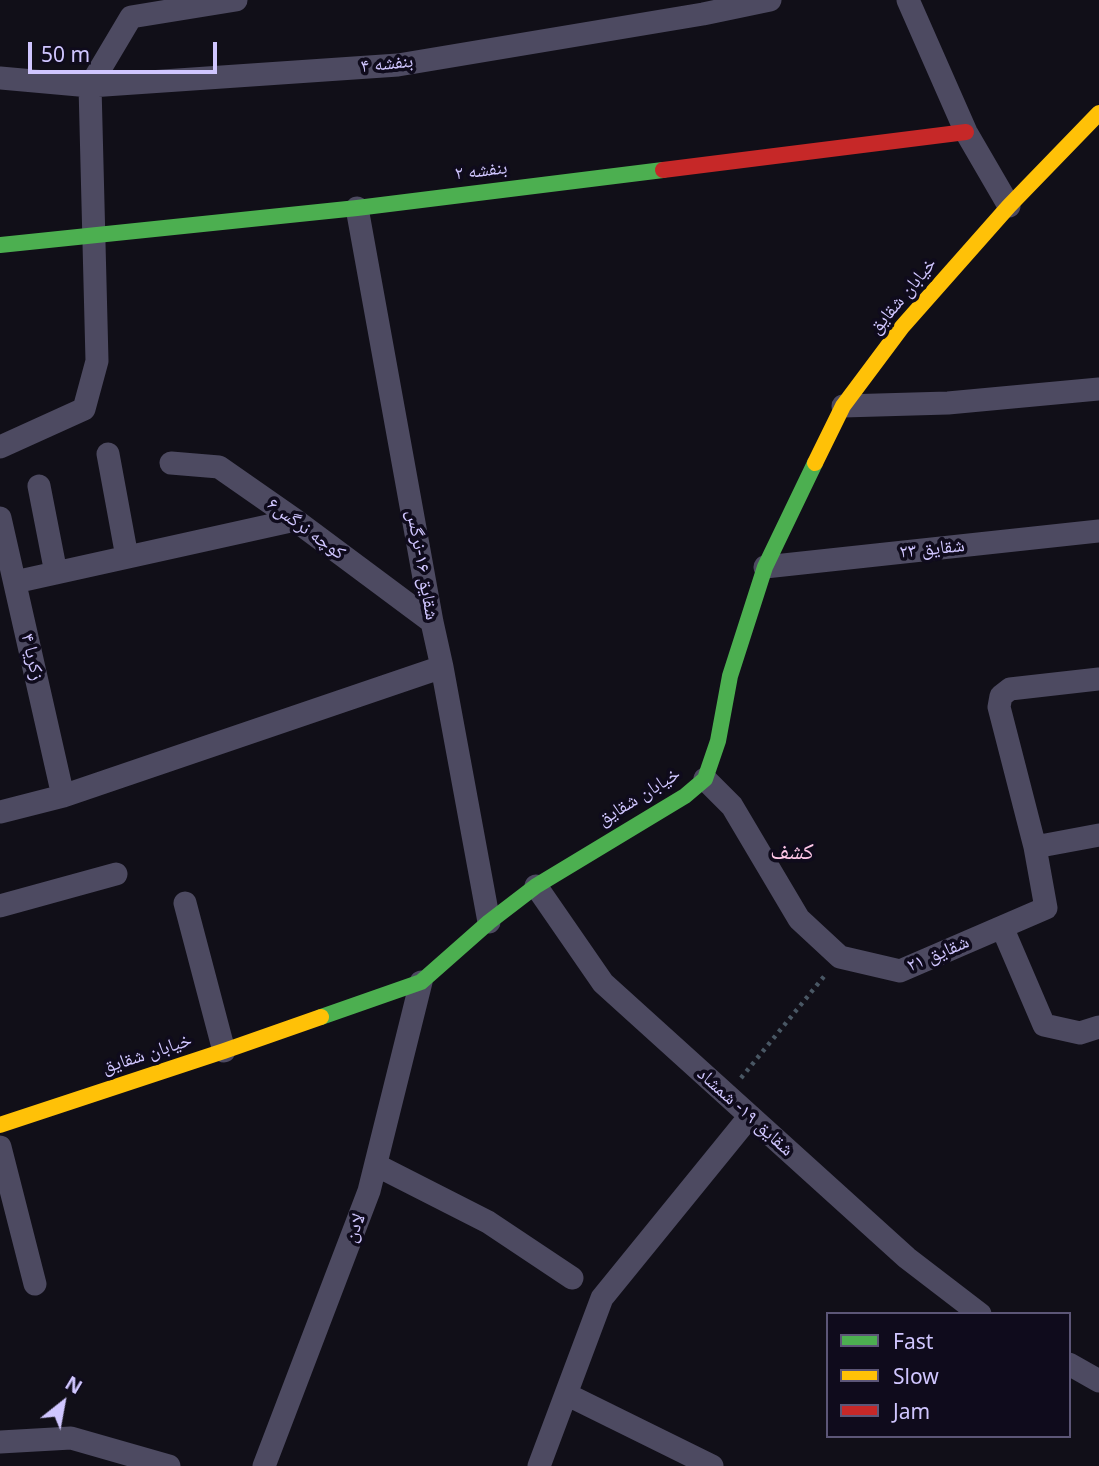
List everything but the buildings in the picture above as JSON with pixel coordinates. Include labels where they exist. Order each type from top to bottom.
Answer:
[{"type":"street","points":[[0,447],[84,409],[97,361],[90,86],[131,17],[236,0]]},
{"type":"street","name":"بنفشه ۴","points":[[0,78],[90,86],[398,65],[770,0]]},
{"type":"street","points":[[908,0],[967,132],[1009,206]]},
{"type":"street","name":"خیابان شقایق","points":[[0,1125],[421,982],[489,922],[536,886],[685,796],[705,779],[718,741],[730,676],[765,567],[843,406],[902,327],[1009,206],[1099,113]]},
{"type":"street","name":"بنفشه ۲","points":[[0,245],[357,208],[967,132]]},
{"type":"street","name":"شقایق ۱۶-نرگس","points":[[357,208],[489,922]]},
{"type":"street","points":[[843,406],[948,403],[1099,389]]},
{"type":"street","points":[[108,454],[127,557]]},
{"type":"street","name":"کوچه نرگس۶","points":[[171,463],[219,467],[432,622]]},
{"type":"street","points":[[39,486],[56,573]]},
{"type":"street","name":"زکریا ۴","points":[[0,518],[63,796]]},
{"type":"street","points":[[15,582],[295,520]]},
{"type":"street","name":"شقایق ۲۳","points":[[765,567],[1099,531]]},
{"type":"street","points":[[0,812],[63,796],[442,667]]},
{"type":"street","points":[[1099,679],[1010,689],[1001,696],[999,707],[1035,847],[1099,835]]},
{"type":"street","name":"شقایق ۲۱","points":[[705,779],[732,806],[799,919],[840,957],[900,971],[1046,908],[1035,847]]},
{"type":"street","points":[[0,906],[116,874]]},
{"type":"street","name":"شقایق ۱۹- شمشاد","points":[[536,886],[603,983],[907,1258],[977,1312]]},
{"type":"street","points":[[185,903],[224,1051]]},
{"type":"street","points":[[1002,927],[1044,1025],[1080,1033],[1099,1027]]},
{"type":"street","name":"لادن","points":[[264,1466],[369,1191],[421,982]]},
{"type":"street","points":[[539,1466],[601,1298],[750,1116]]},
{"type":"street","points":[[0,1147],[35,1284]]},
{"type":"street","points":[[376,1165],[488,1222],[572,1278]]},
{"type":"street","points":[[1071,1365],[1099,1381]]},
{"type":"street","points":[[566,1394],[712,1466]]},
{"type":"street","points":[[0,1442],[71,1438],[169,1466]]},
{"type":"path","points":[[727,1095],[840,957]]},
{"type":"traffic: fast","points":[[0,245],[357,208],[663,170]]},
{"type":"traffic: fast","points":[[321,1017],[421,982],[489,922],[536,886],[685,796],[705,779],[718,741],[730,676],[765,567],[815,463]]},
{"type":"traffic: slow","points":[[815,463],[843,406],[902,327],[1009,206],[1099,113]]},
{"type":"traffic: slow","points":[[0,1125],[321,1017]]},
{"type":"traffic: jam","points":[[663,170],[966,132]]},
{"type":"district","name":"کشف","points":[[792,852]]}]
